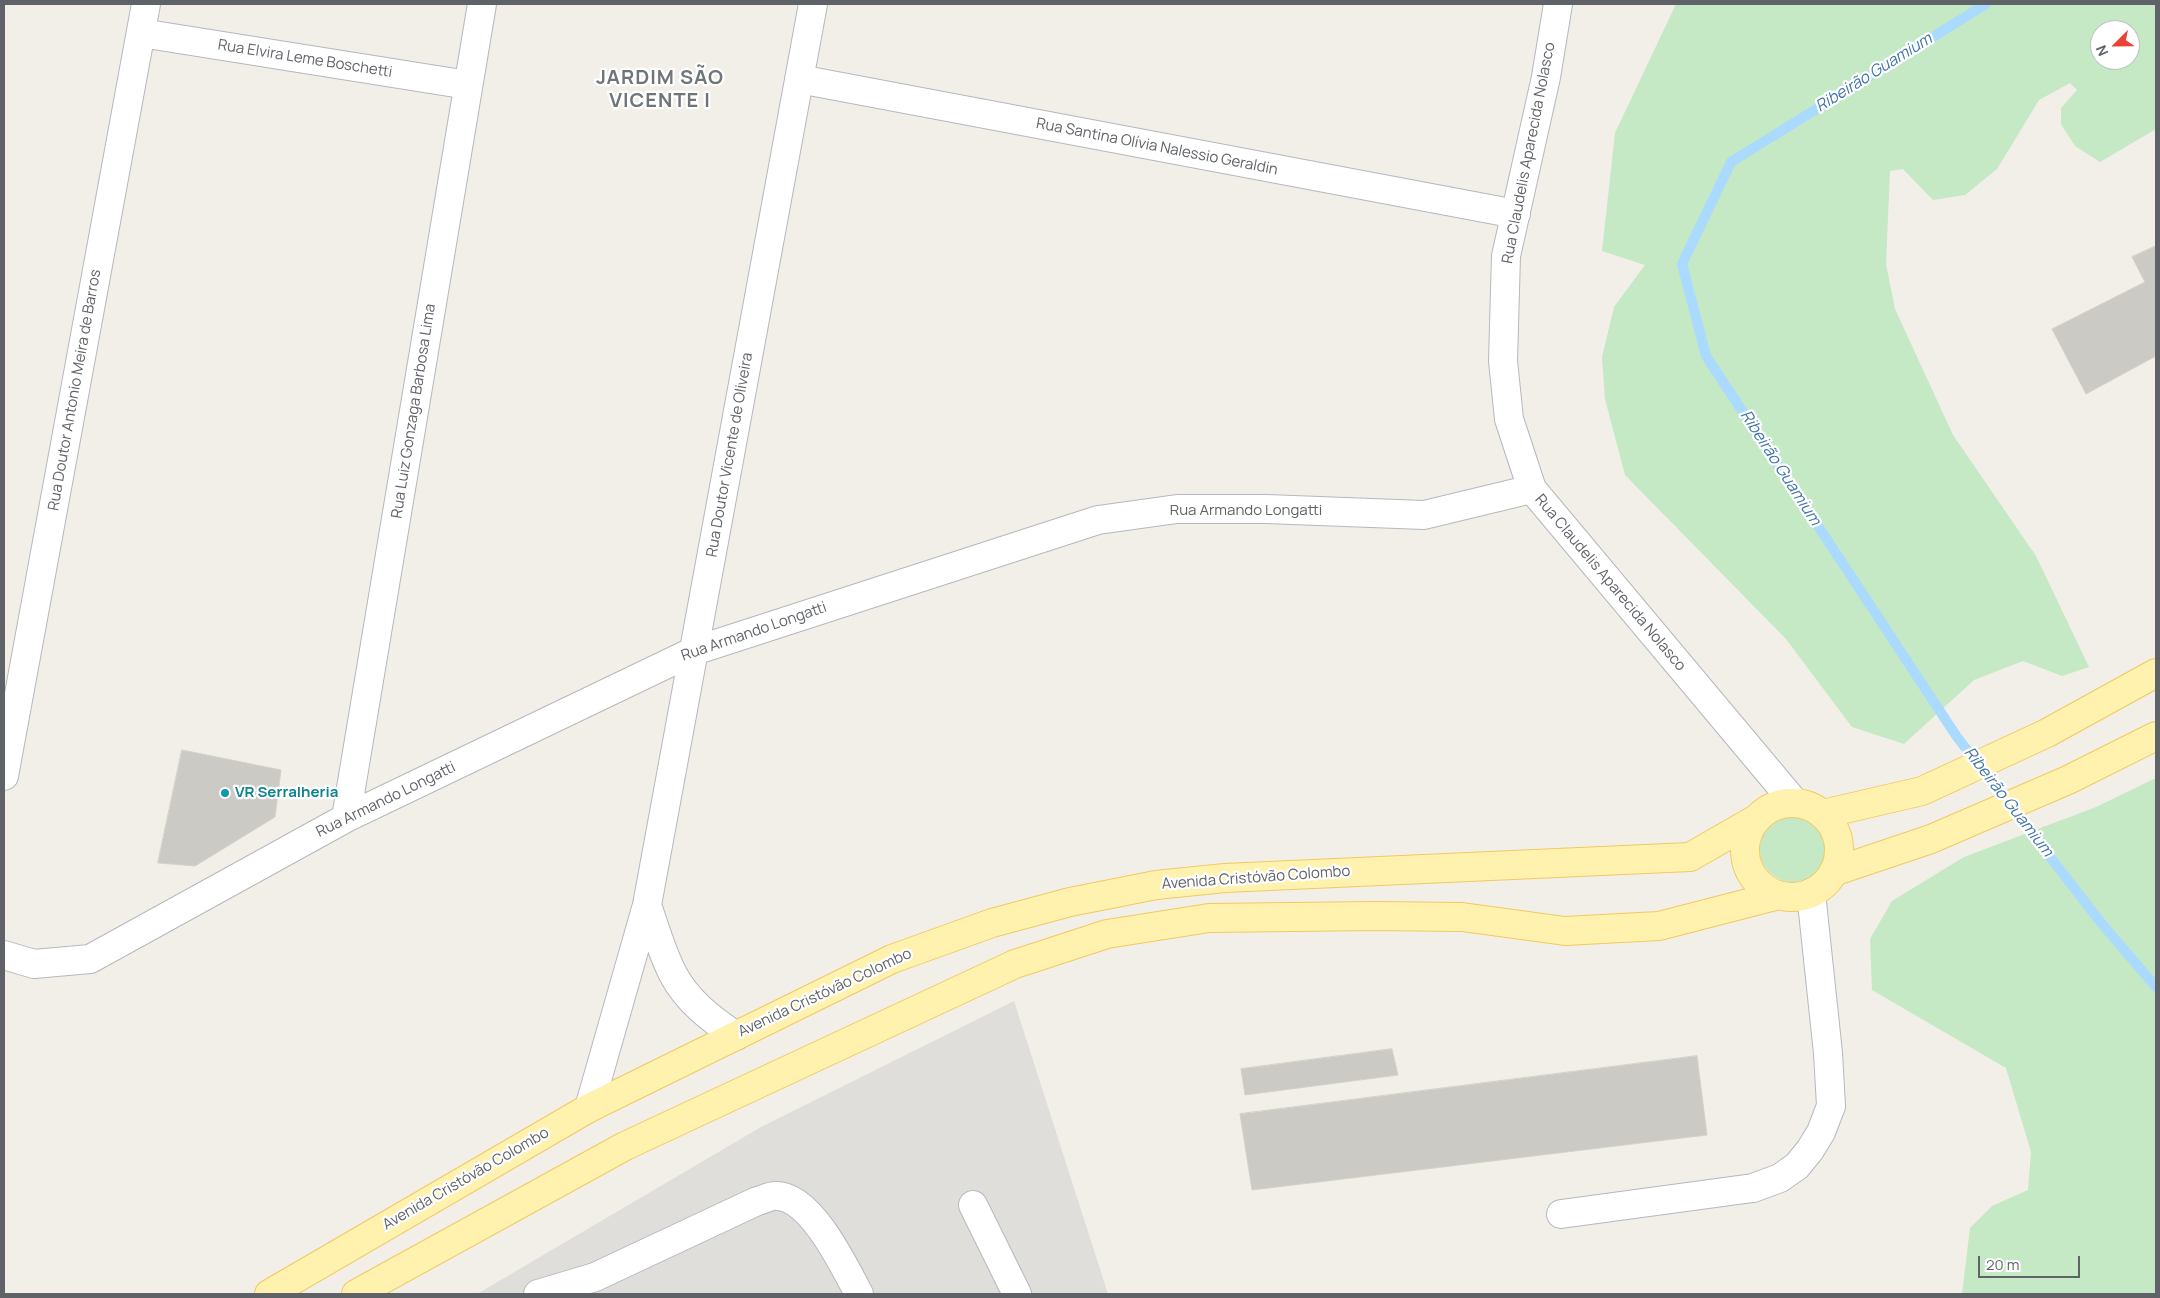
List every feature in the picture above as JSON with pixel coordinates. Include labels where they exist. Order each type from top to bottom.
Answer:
[{"type":"main road","points":[[1823,814],[1922,791],[2046,733],[2156,673]]},
{"type":"main road","points":[[1833,872],[1931,839],[2068,780],[2156,736]]},
{"type":"main road","points":[[371,1291],[625,1146],[1015,964],[1107,934],[1209,918],[1462,917],[1565,931],[1659,926],[1779,895],[1795,897],[1811,893],[1824,884],[1833,872],[1839,857],[1839,841],[1833,826],[1823,814],[1810,806],[1794,803],[1781,804],[1768,809],[1758,818],[1747,838],[1747,862],[1759,883],[1779,895]]},
{"type":"main road","name":"Avenida Cristóvão Colombo","points":[[282,1291],[384,1226],[589,1108],[892,959],[992,923],[1070,902],[1156,885],[1225,878],[1690,857],[1758,818]]},
{"type":"street","name":"Rua Doutor Antonio Meira de Barros","points":[[4,776],[146,4]]},
{"type":"street","name":"Rua Luiz Gonzaga Barbosa Lima","points":[[346,818],[482,4]]},
{"type":"street","name":"Rua Doutor Vicente de Oliveira","points":[[589,1108],[646,905],[813,4]]},
{"type":"street","name":"Rua Claudelis Aparecida Nolasco","points":[[1558,4],[1546,77],[1506,256],[1503,361],[1509,419],[1532,490],[1794,803]]},
{"type":"street","name":"Rua Elvira Leme Boschetti","points":[[141,32],[468,85]]},
{"type":"street","name":"Rua Santina Olívia Nalessio Geraldin","points":[[799,79],[1516,214]]},
{"type":"street","name":"Rua Armando Longatti","points":[[4,955],[34,964],[90,959],[346,818],[694,650],[1098,520],[1177,509],[1266,509],[1424,515],[1532,490]]},
{"type":"street","points":[[1561,1214],[1753,1188],[1786,1174],[1797,1166],[1810,1150],[1821,1132],[1830,1106],[1828,1053],[1811,893]]},
{"type":"street","points":[[646,905],[673,974],[702,1011],[736,1036]]},
{"type":"street","points":[[538,1294],[595,1277],[755,1202],[777,1196],[792,1200],[813,1218],[829,1240],[859,1294]]},
{"type":"street","points":[[973,1205],[1017,1294]]},
{"type":"shaded area","points":[[1014,1001],[1108,1294],[477,1294],[761,1127]]},
{"type":"green space","points":[[1676,4],[2156,4],[2156,129],[2100,162],[2075,146],[2061,124],[2061,108],[2077,90],[2070,83],[2039,100],[1997,169],[1965,195],[1933,200],[1903,169],[1890,171],[1886,264],[1895,309],[1953,435],[2036,556],[2089,667],[2062,676],[2023,661],[1974,680],[1904,744],[1852,727],[1786,639],[1625,475],[1605,399],[1602,357],[1614,307],[1645,265],[1602,251],[1615,133]]},
{"type":"green space","points":[[2156,778],[2156,1294],[1962,1294],[1970,1228],[1992,1206],[2028,1190],[2031,1152],[2006,1068],[1872,990],[1870,939],[1892,901],[1964,857],[2096,807]]},
{"type":"green space","points":[[1793,816],[1805,819],[1816,826],[1823,837],[1826,849],[1823,861],[1816,872],[1805,879],[1793,882],[1781,879],[1770,872],[1763,861],[1760,849],[1763,837],[1770,826],[1781,819]]},
{"type":"building","points":[[2156,246],[2156,356],[2086,394],[2052,329],[2145,282],[2132,257]]},
{"type":"building","name":"VR Serralheria","points":[[182,750],[281,770],[275,817],[195,866],[158,863]]},
{"type":"building","points":[[1392,1049],[1398,1075],[1245,1095],[1241,1069]]},
{"type":"building","points":[[1697,1056],[1707,1135],[1252,1190],[1240,1114]]},
{"type":"waterway","name":"Ribeirão Guamium","points":[[1986,4],[1731,162],[1682,264],[1706,356],[1957,737],[2102,924],[2156,987]]},
{"type":"place","name":"VR Serralheria","points":[[225,793]]},
{"type":"district","name":"JARDIM SÃO VICENTE I","points":[[660,90]]}]
